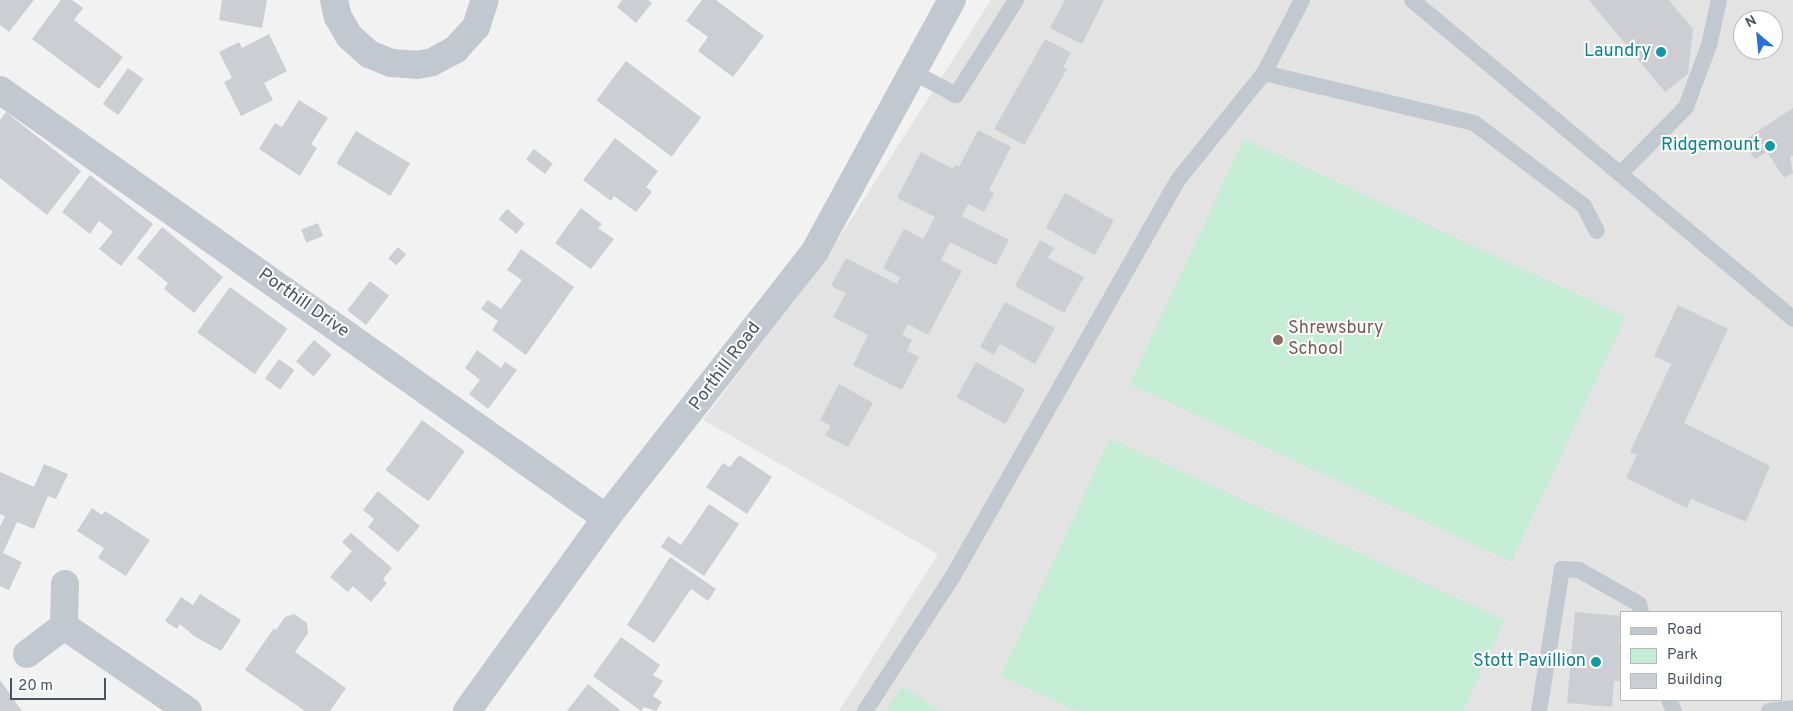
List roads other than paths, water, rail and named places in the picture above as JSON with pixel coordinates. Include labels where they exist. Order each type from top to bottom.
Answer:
[{"type":"street","points":[[334,0],[338,17],[349,36],[369,54],[391,62],[417,65],[432,62],[456,49],[476,27],[485,0]]},
{"type":"street","name":"Porthill Road","points":[[467,711],[606,518],[815,251],[952,0]]},
{"type":"street","name":"Porthill Drive","points":[[0,90],[606,518]]},
{"type":"street","points":[[64,584],[64,626]]},
{"type":"street","points":[[27,654],[64,626]]},
{"type":"street","points":[[64,626],[188,711]]},
{"type":"lane","points":[[913,72],[956,95],[1016,0]]},
{"type":"lane","points":[[865,711],[954,576],[1178,180],[1264,73],[1302,0]]},
{"type":"lane","points":[[1412,0],[1793,318]]},
{"type":"lane","points":[[1620,174],[1686,107],[1709,45],[1719,0]]},
{"type":"lane","points":[[1264,73],[1474,123],[1584,206],[1597,231]]},
{"type":"lane","points":[[1539,711],[1562,569],[1579,570],[1639,604],[1641,611]]},
{"type":"lane","points":[[1769,711],[1793,708]]},
{"type":"place","name":"Laundry","points":[[1661,52]]},
{"type":"place","name":"Ridgemount","points":[[1770,146]]},
{"type":"place","name":"Shrewsbury School","points":[[1278,340]]},
{"type":"place","name":"Stott Pavillion","points":[[1596,662]]}]
